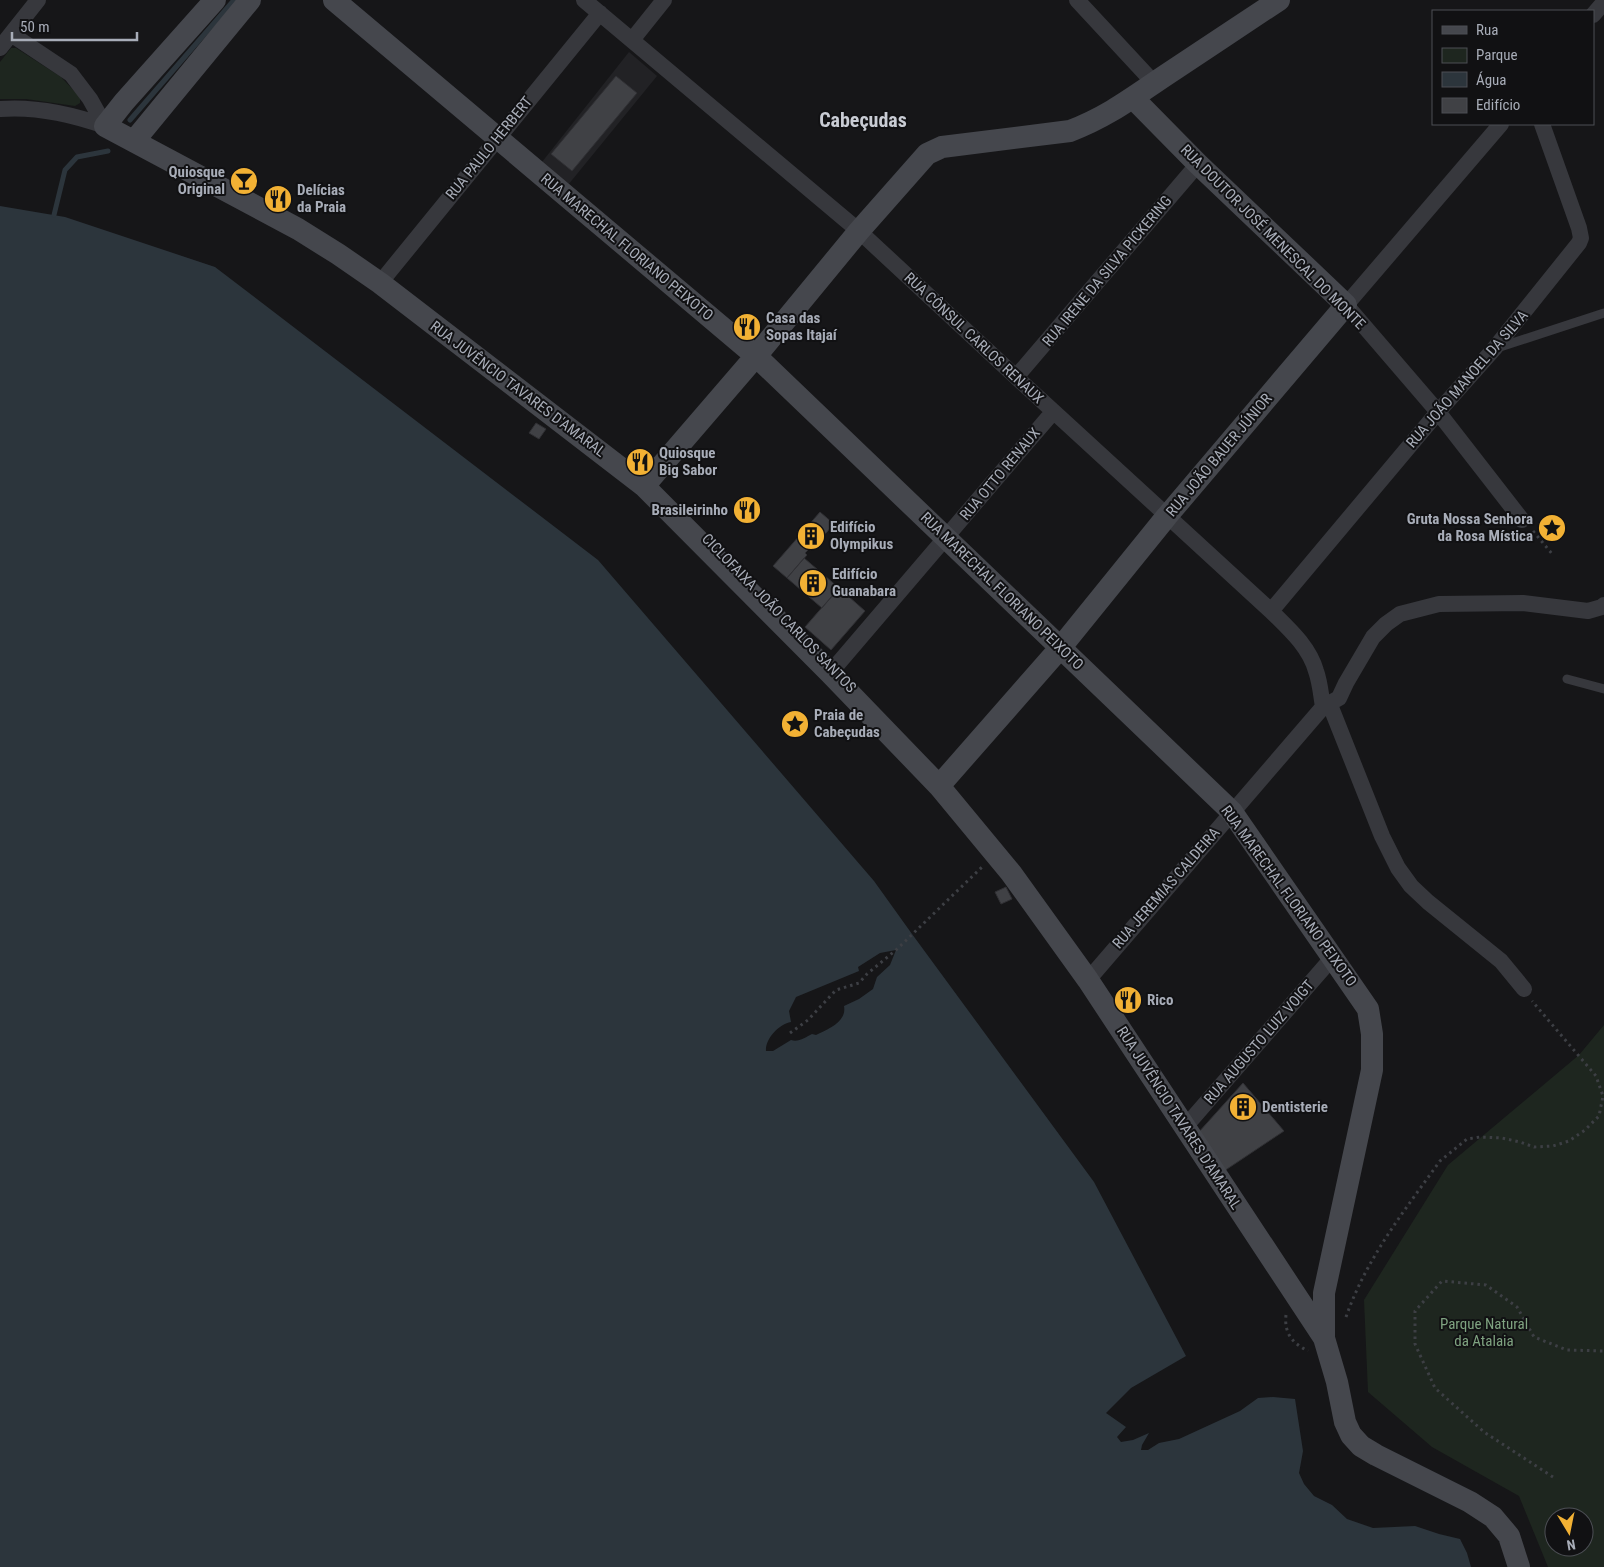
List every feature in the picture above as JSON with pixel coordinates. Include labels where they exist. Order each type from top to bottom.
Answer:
[{"type":"street","points":[[0,48],[38,0]]},
{"type":"street","points":[[11,34],[71,74],[90,99],[105,126],[215,0]]},
{"type":"street","points":[[134,141],[250,0]]},
{"type":"street","name":"RUA MARECHAL FLORIANO PEIXOTO","points":[[334,0],[756,356],[1232,812],[1368,1009],[1372,1034],[1372,1070],[1324,1293],[1324,1338]]},
{"type":"street","name":"RUA CÔNSUL CARLOS RENAUX","points":[[584,0],[859,231],[1053,412],[1271,611],[1297,637],[1307,652],[1316,670],[1323,706]]},
{"type":"street","points":[[632,40],[664,0]]},
{"type":"street","points":[[644,486],[926,154],[942,147],[1070,131],[1105,116],[1134,99],[1154,83],[1279,0]]},
{"type":"street","points":[[1594,14],[1604,2]]},
{"type":"street","points":[[1085,3],[1154,83]]},
{"type":"street","name":"RUA PAULO HERBERT","points":[[380,283],[600,13]]},
{"type":"street","name":"RUA DOUTOR JOSÉ MENESCAL DO MONTE","points":[[1134,99],[1198,164],[1346,305],[1438,412],[1522,520]]},
{"type":"street","name":"RUA JUVÊNCIO TAVARES D'AMARAL","points":[[0,109],[14,108],[61,113],[78,116],[105,126],[317,240],[380,283],[644,486],[830,673],[938,786],[996,855],[1036,906],[1088,980],[1324,1338]]},
{"type":"street","name":"RUA JOÃO BAUER JÚNIOR","points":[[938,786],[1060,647],[1167,516],[1499,125]]},
{"type":"street","name":"RUA JOÃO MANOEL DA SILVA","points":[[1271,611],[1438,412],[1494,349],[1576,249],[1581,238],[1579,228],[1542,125]]},
{"type":"street","name":"RUA IRENE DA SILVA PICKERING","points":[[1016,377],[1198,164]]},
{"type":"street","name":"RUA OTTO RENAUX","points":[[830,673],[1053,412]]},
{"type":"street","name":"RUA JEREMIAS CALDEIRA","points":[[1088,980],[1323,706],[1339,698],[1373,637],[1386,624],[1400,614],[1439,604],[1523,603],[1588,610],[1603,607]]},
{"type":"street","points":[[1323,706],[1332,710],[1382,836],[1398,868],[1411,886],[1428,902],[1501,961],[1524,989]]},
{"type":"street","name":"RUA AUGUSTO LUIZ VOIGT","points":[[1185,1126],[1333,957]]},
{"type":"street","points":[[1300,1303],[1318,1300],[1324,1293]]},
{"type":"street","points":[[1324,1338],[1337,1382],[1345,1422],[1351,1435],[1361,1446],[1376,1455],[1470,1502],[1493,1517],[1509,1536],[1519,1567]]},
{"type":"lane","points":[[1494,349],[1604,313]]},
{"type":"lane","points":[[1567,679],[1604,689]]},
{"type":"path","points":[[1522,520],[1553,555]]},
{"type":"path","points":[[790,1033],[808,1020],[836,990],[859,983],[996,855]]},
{"type":"path","points":[[1346,1317],[1353,1296],[1367,1266],[1440,1161],[1455,1148],[1467,1139],[1480,1137],[1502,1138],[1534,1147],[1553,1146],[1569,1141],[1585,1130],[1598,1116],[1603,1096],[1596,1076],[1541,1013],[1524,989]]},
{"type":"path","points":[[1553,1477],[1484,1432],[1435,1388],[1415,1344],[1414,1311],[1442,1281],[1486,1285],[1517,1306],[1534,1337],[1567,1350],[1604,1351]]},
{"type":"shaded area","points":[[629,52],[657,76],[568,185],[542,162]]},
{"type":"green space","points":[[11,48],[16,48],[61,77],[80,97],[80,103],[75,106],[26,99],[0,99],[0,62]]},
{"type":"green space","name":"Parque Natural da Atalaia","points":[[1604,1025],[1604,1567],[1548,1567],[1519,1496],[1432,1447],[1368,1392],[1364,1300],[1448,1165],[1579,1055]]},
{"type":"water","points":[[0,206],[65,217],[215,267],[598,560],[874,881],[1094,1182],[1186,1356],[1131,1388],[1106,1413],[1126,1427],[1117,1437],[1121,1442],[1133,1440],[1149,1433],[1141,1450],[1148,1450],[1159,1443],[1179,1439],[1240,1411],[1258,1398],[1295,1399],[1303,1451],[1299,1473],[1304,1484],[1314,1496],[1332,1505],[1347,1519],[1373,1528],[1415,1526],[1460,1539],[1471,1567],[0,1567]],"holes":[[[896,950],[890,965],[877,977],[873,989],[859,999],[844,1006],[843,1016],[836,1024],[816,1035],[812,1034],[799,1040],[791,1040],[773,1051],[766,1051],[770,1037],[786,1023],[791,1022],[789,1011],[796,997],[859,971],[858,967],[880,953]]]},
{"type":"building","points":[[616,76],[637,93],[572,171],[551,154]]},
{"type":"building","points":[[536,423],[546,429],[539,439],[529,433]]},
{"type":"building","name":"Edifício Olympikus","points":[[820,512],[834,524],[811,550],[809,549],[805,553],[807,555],[787,578],[773,566]]},
{"type":"building","name":"Edifício Guanabara","points":[[804,558],[839,588],[822,608],[787,578]]},
{"type":"building","points":[[839,588],[865,611],[831,650],[805,627]]},
{"type":"building","points":[[1006,887],[1012,899],[1001,904],[995,892]]},
{"type":"building","name":"Dentisterie","points":[[1243,1083],[1284,1131],[1224,1171],[1198,1133]]},
{"type":"waterway","points":[[130,120],[234,0]]},
{"type":"waterway","points":[[54,215],[65,170],[77,157],[108,151]]},
{"type":"place","name":"Quiosque Original","points":[[244,181]]},
{"type":"place","name":"Delícias da Praia","points":[[278,199]]},
{"type":"place","name":"Casa das Sopas Itajaí","points":[[747,327]]},
{"type":"place","name":"Quiosque Big Sabor","points":[[640,462]]},
{"type":"place","name":"Brasileirinho","points":[[747,510]]},
{"type":"place","name":"Gruta Nossa Senhora da Rosa Mística","points":[[1552,528]]},
{"type":"place","name":"Edifício Olympikus","points":[[811,536]]},
{"type":"place","name":"Edifício Guanabara","points":[[813,583]]},
{"type":"place","name":"Praia de Cabeçudas","points":[[795,724]]},
{"type":"place","name":"Rico","points":[[1128,1000]]},
{"type":"place","name":"Dentisterie","points":[[1243,1107]]},
{"type":"district","name":"Cabeçudas","points":[[863,120]]}]
